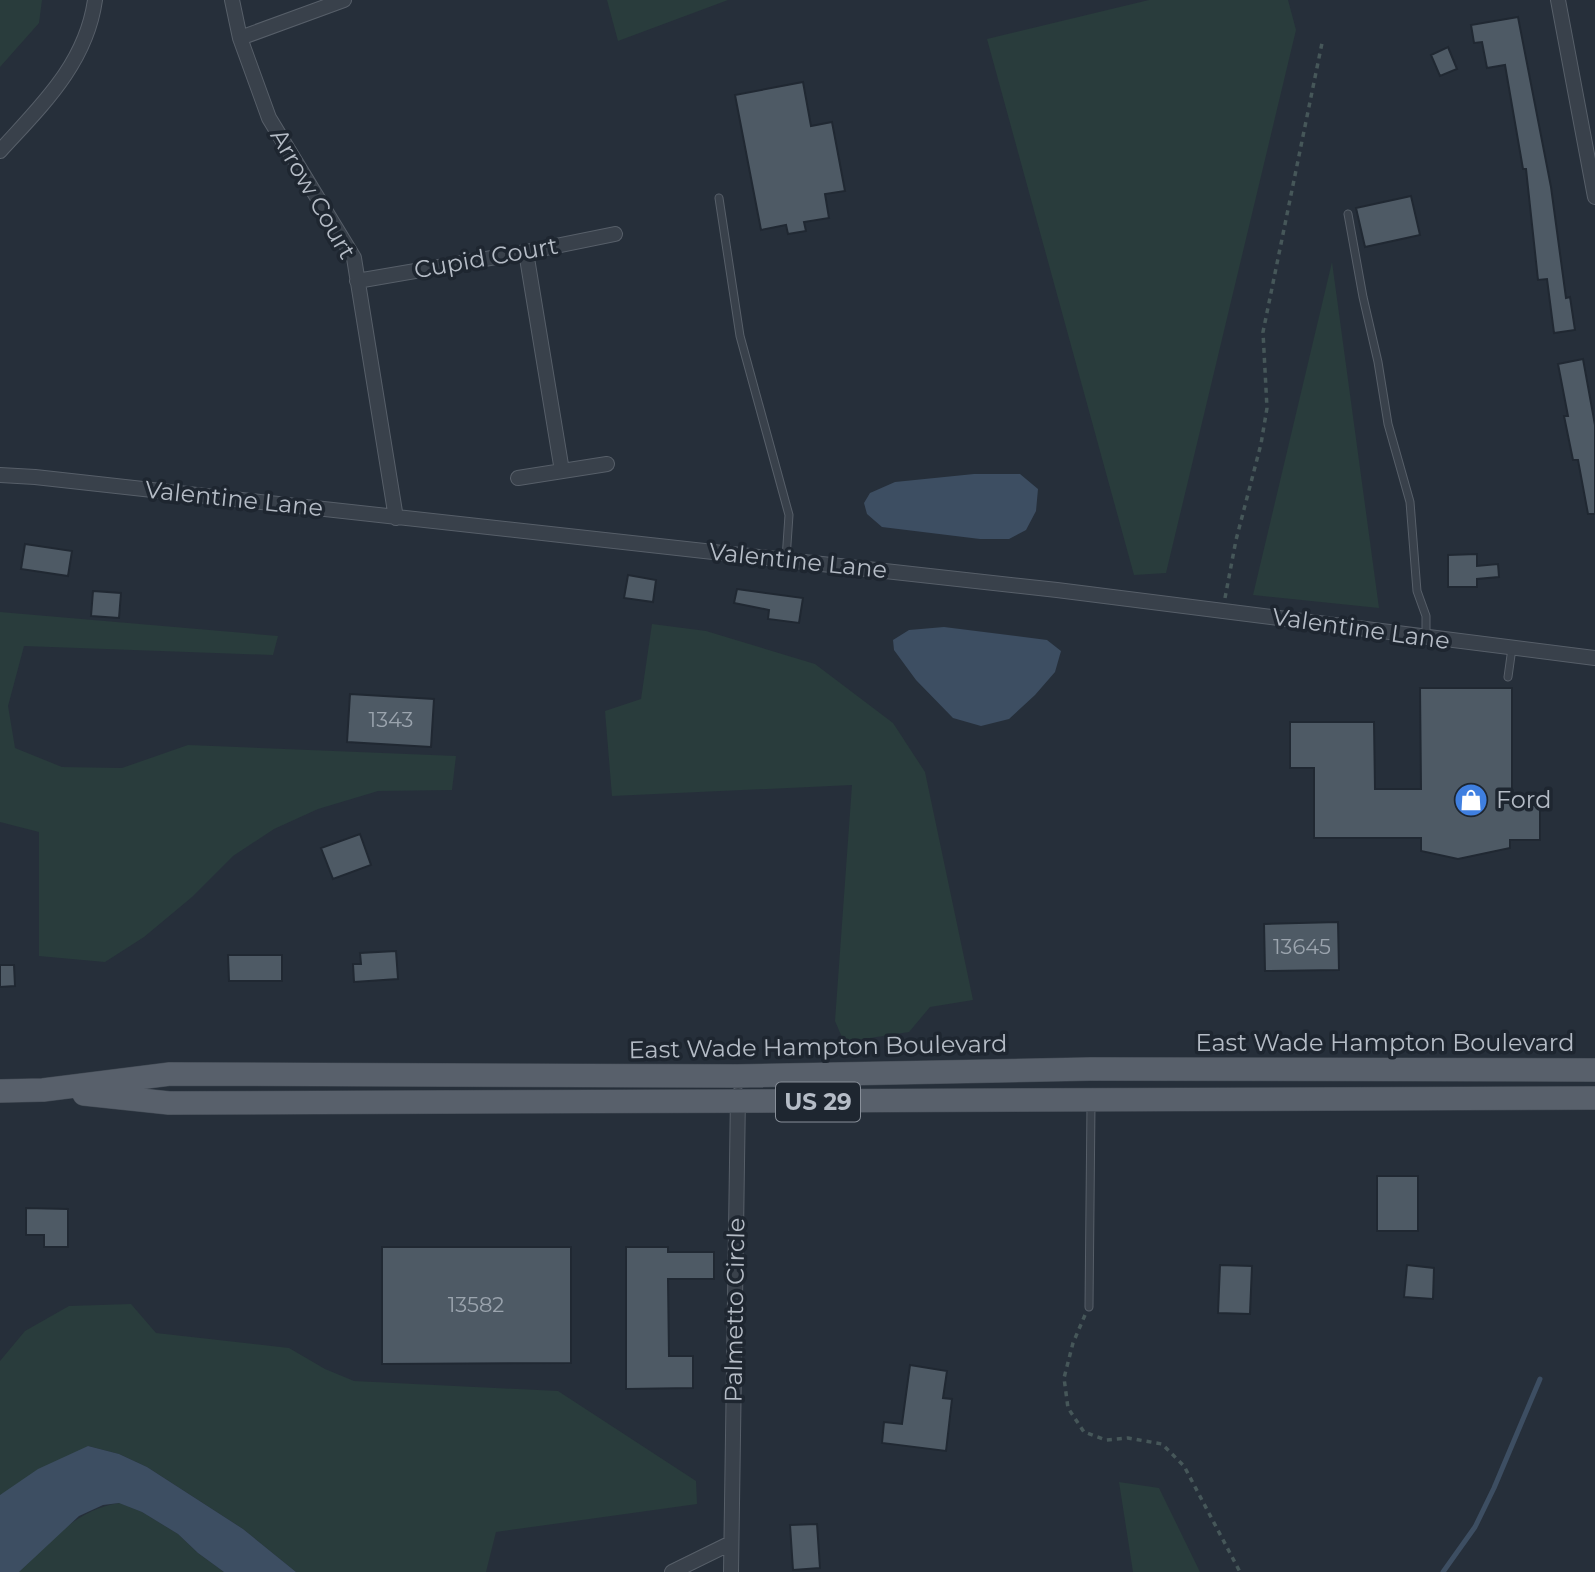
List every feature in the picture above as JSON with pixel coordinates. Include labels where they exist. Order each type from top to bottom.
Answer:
[{"type":"main road","name":"East Wade Hampton Boulevard","points":[[0,1091],[43,1090],[170,1074],[737,1076],[1091,1069],[1595,1070]]},
{"type":"main road","points":[[305,1103],[306,1074]]},
{"type":"main road","points":[[522,1103],[523,1075]]},
{"type":"main road","points":[[655,1076],[655,1103]]},
{"type":"main road","name":"East Wade Hampton Boulevard","points":[[43,1090],[169,1103],[1595,1098]]},
{"type":"street","points":[[0,151],[59,86],[87,33],[95,0]]},
{"type":"street","name":"Arrow Court","points":[[232,0],[240,38],[269,118],[354,258],[396,518]]},
{"type":"street","points":[[240,38],[344,0]]},
{"type":"street","points":[[1558,0],[1595,197]]},
{"type":"street","name":"Cupid Court","points":[[357,281],[615,234]]},
{"type":"street","points":[[526,252],[562,471]]},
{"type":"street","points":[[518,478],[607,464]]},
{"type":"street","name":"Valentine Lane","points":[[0,475],[786,559],[1223,610],[1595,658]]},
{"type":"street","name":"Palmetto Circle","points":[[731,1572],[737,1076]]},
{"type":"street","points":[[672,1572],[731,1544]]},
{"type":"lane","points":[[719,198],[740,335],[789,515],[786,559]]},
{"type":"lane","points":[[1348,214],[1388,424],[1410,502],[1417,591],[1426,616],[1426,638]]},
{"type":"lane","points":[[1508,677],[1512,648]]},
{"type":"lane","points":[[1089,1307],[1091,1100]]},
{"type":"path","points":[[1223,610],[1236,540],[1261,443],[1267,408],[1263,332],[1322,44]]},
{"type":"path","points":[[1089,1307],[1073,1343],[1064,1378],[1068,1408],[1084,1432],[1106,1440],[1128,1438],[1162,1444],[1184,1466],[1240,1572]]},
{"type":"shaded area","points":[[0,0],[42,0],[39,23],[0,67]]},
{"type":"shaded area","points":[[607,0],[728,0],[618,41]]},
{"type":"shaded area","points":[[1149,0],[1288,0],[1296,30],[1166,573],[1134,575],[987,39]]},
{"type":"shaded area","points":[[1332,262],[1379,608],[1253,595]]},
{"type":"shaded area","points":[[0,612],[278,636],[273,655],[24,646],[8,706],[15,748],[62,767],[122,768],[188,745],[456,756],[452,790],[378,791],[318,809],[274,829],[233,856],[192,897],[144,937],[105,962],[39,956],[39,832],[0,822]]},
{"type":"shaded area","points":[[652,624],[706,631],[815,664],[893,723],[925,772],[973,1000],[930,1007],[909,1032],[844,1042],[835,1021],[852,785],[612,796],[605,711],[641,699]]},
{"type":"shaded area","points":[[131,1304],[156,1333],[289,1348],[325,1369],[354,1381],[558,1391],[696,1481],[697,1504],[496,1532],[486,1572],[296,1572],[243,1529],[147,1467],[119,1454],[88,1446],[0,1495],[0,1361],[25,1331],[69,1306]]},
{"type":"shaded area","points":[[1119,1482],[1159,1488],[1200,1572],[1133,1572]]},
{"type":"shaded area","points":[[120,1503],[142,1512],[178,1534],[224,1572],[19,1572],[76,1520],[104,1506]]},
{"type":"water","points":[[974,474],[1020,474],[1038,489],[1036,511],[1026,530],[1009,539],[980,539],[882,527],[867,514],[864,503],[870,493],[895,482]]},
{"type":"water","points":[[944,627],[1047,640],[1061,651],[1055,672],[1009,719],[981,726],[953,718],[916,680],[894,650],[893,640],[909,630]]},
{"type":"water","points":[[88,1446],[119,1454],[147,1467],[243,1529],[296,1572],[224,1572],[178,1534],[142,1512],[119,1503],[103,1505],[79,1516],[19,1572],[0,1572],[0,1495],[38,1469]]},
{"type":"building","points":[[1518,17],[1551,187],[1566,298],[1570,297],[1575,330],[1554,333],[1547,279],[1538,280],[1526,169],[1523,169],[1505,65],[1487,68],[1482,42],[1474,43],[1471,25]]},
{"type":"building","points":[[1448,47],[1457,69],[1440,76],[1431,55]]},
{"type":"building","points":[[803,82],[811,126],[832,122],[845,191],[825,194],[829,218],[804,222],[806,231],[788,234],[786,225],[761,230],[735,95]]},
{"type":"building","points":[[1411,196],[1420,235],[1365,247],[1356,208]]},
{"type":"building","points":[[1583,359],[1595,425],[1595,514],[1588,514],[1578,460],[1573,460],[1558,364]]},
{"type":"building","points":[[25,544],[72,551],[68,576],[21,569]]},
{"type":"building","points":[[1477,554],[1477,566],[1498,564],[1499,577],[1477,579],[1477,587],[1448,587],[1448,555]]},
{"type":"building","points":[[628,575],[656,580],[653,602],[624,598]]},
{"type":"building","points":[[737,589],[803,598],[799,623],[768,619],[769,610],[734,603]]},
{"type":"building","points":[[93,591],[121,593],[119,618],[91,616]]},
{"type":"building","points":[[1420,688],[1512,688],[1512,805],[1540,805],[1540,840],[1510,840],[1510,848],[1458,859],[1421,851],[1421,838],[1314,838],[1314,768],[1290,768],[1290,722],[1374,722],[1375,789],[1421,789]]},
{"type":"building","points":[[350,694],[434,699],[431,747],[347,742]]},
{"type":"building","points":[[360,834],[371,865],[333,879],[321,848]]},
{"type":"building","points":[[1338,922],[1339,970],[1265,971],[1264,924]]},
{"type":"building","points":[[396,951],[398,979],[354,982],[353,964],[361,964],[360,953]]},
{"type":"building","points":[[228,955],[282,955],[282,981],[229,981]]},
{"type":"building","points":[[0,965],[14,965],[15,986],[0,987]]},
{"type":"building","points":[[1377,1176],[1418,1176],[1418,1231],[1377,1231]]},
{"type":"building","points":[[26,1208],[68,1209],[68,1247],[44,1247],[44,1235],[26,1235]]},
{"type":"building","points":[[382,1247],[571,1247],[571,1363],[382,1364]]},
{"type":"building","points":[[626,1247],[668,1247],[668,1252],[714,1252],[714,1279],[668,1279],[669,1356],[693,1356],[693,1388],[626,1389]]},
{"type":"building","points":[[1220,1265],[1252,1266],[1250,1314],[1218,1313]]},
{"type":"building","points":[[1407,1265],[1434,1268],[1433,1299],[1404,1297]]},
{"type":"building","points":[[910,1365],[947,1371],[943,1398],[952,1399],[946,1451],[882,1443],[884,1422],[902,1424]]},
{"type":"building","points":[[817,1524],[820,1568],[793,1570],[790,1525]]},
{"type":"waterway","points":[[1443,1572],[1475,1527],[1540,1379]]},
{"type":"place","name":"Ford","points":[[1471,800]]}]
